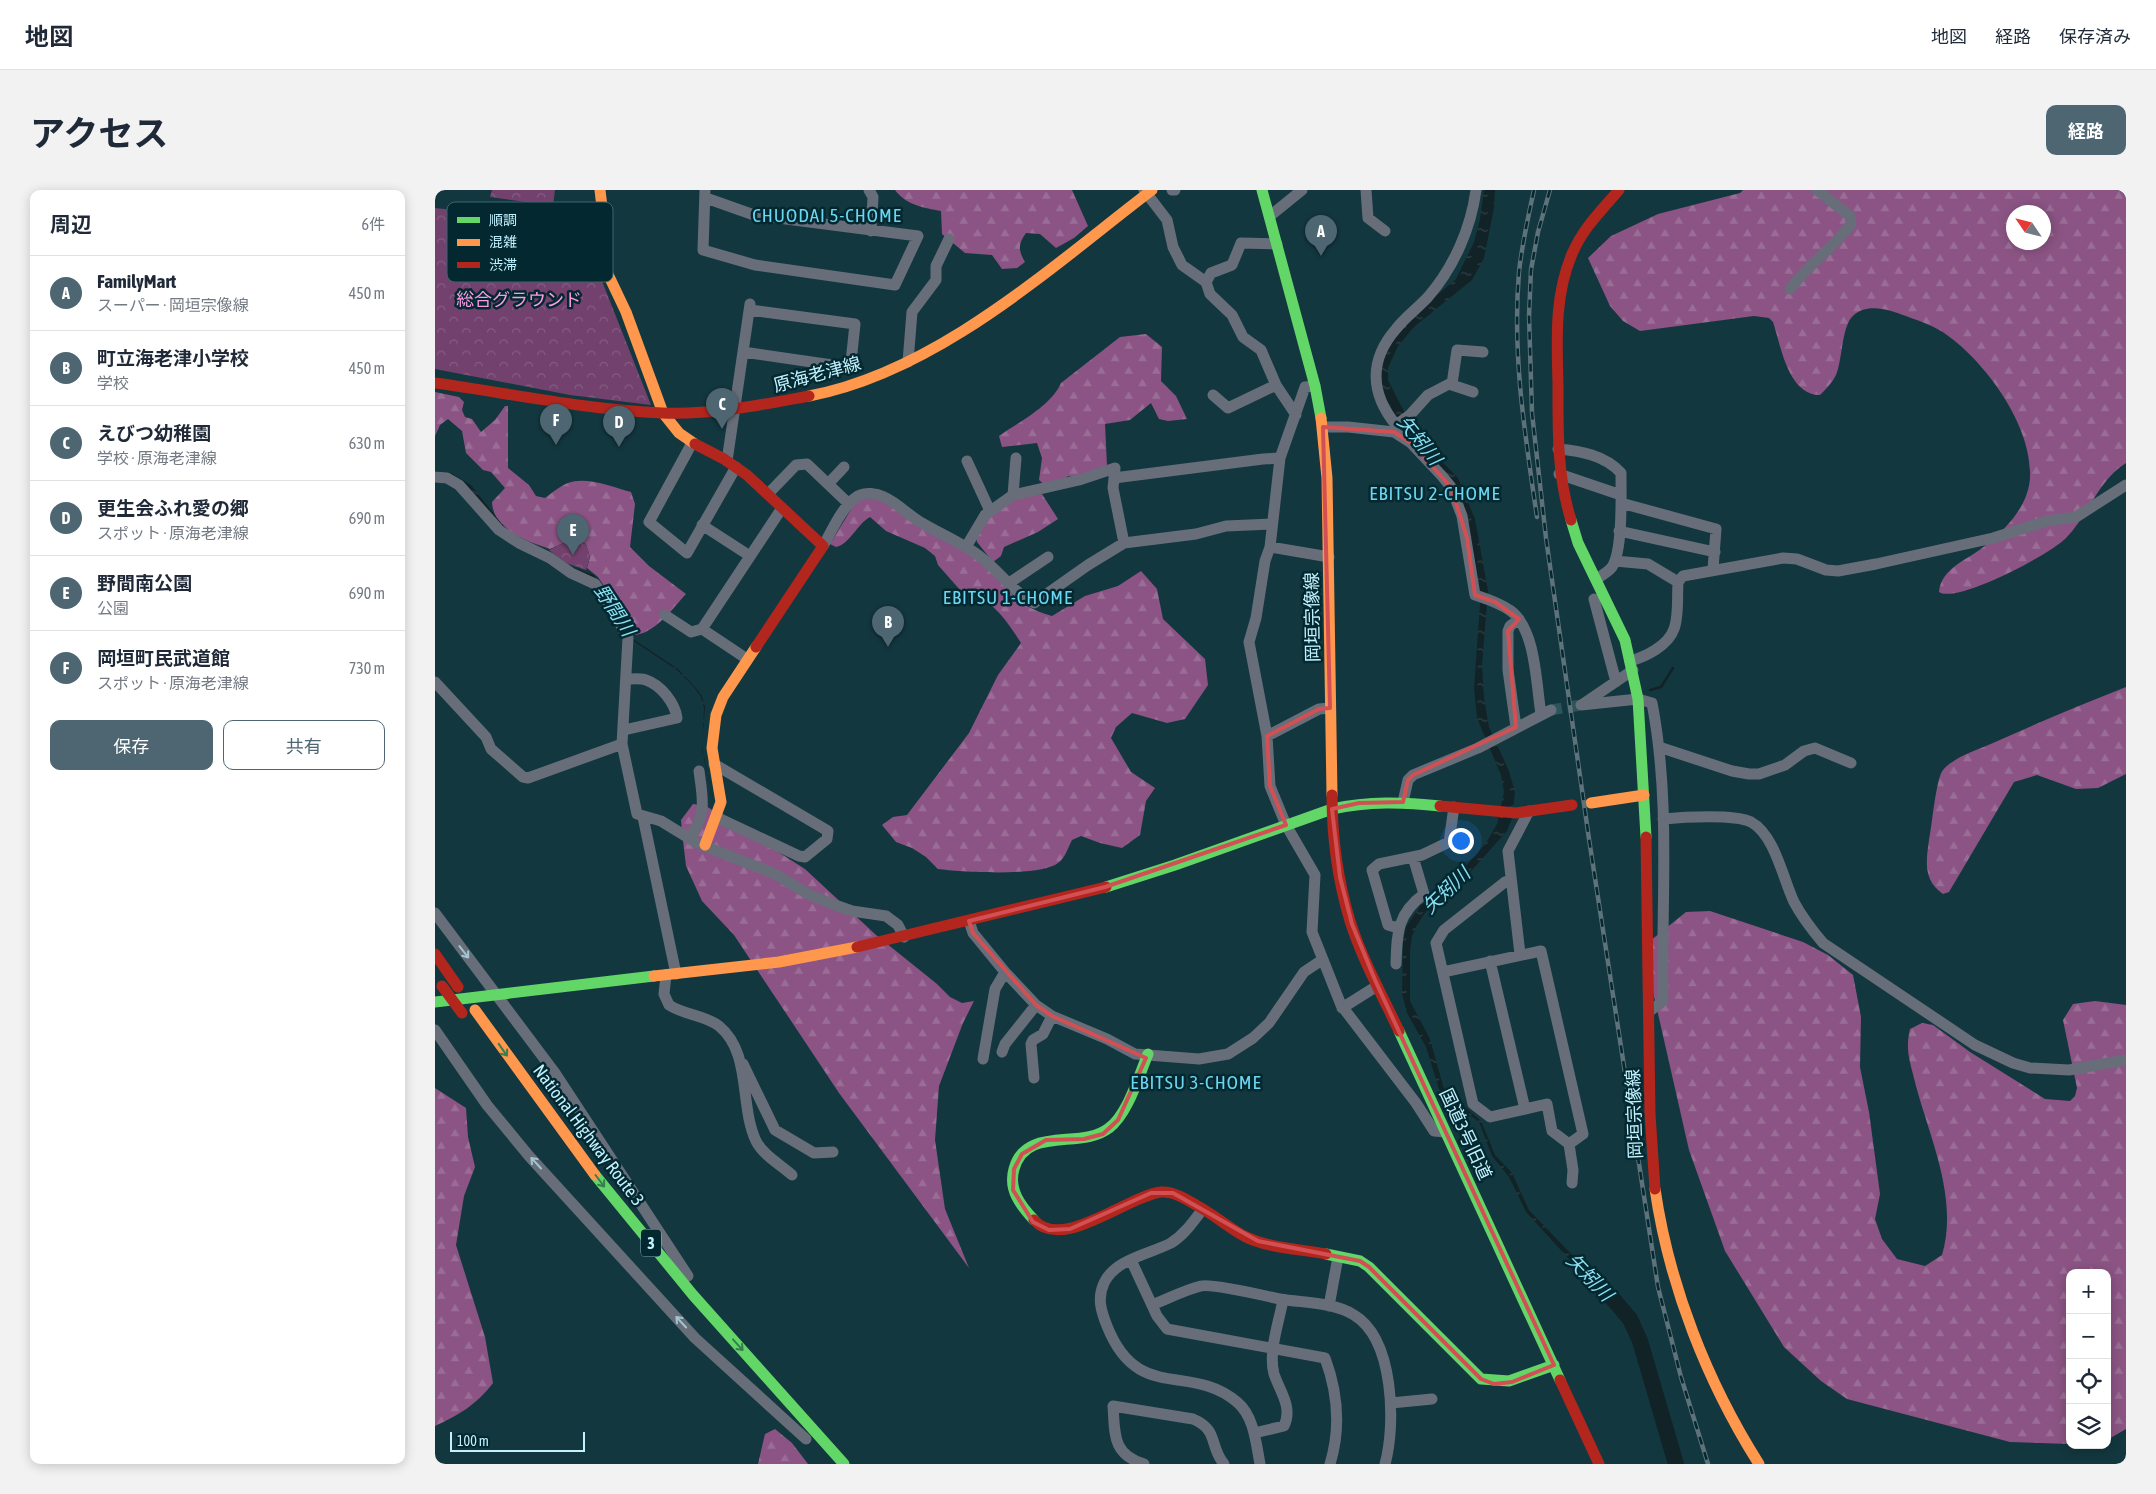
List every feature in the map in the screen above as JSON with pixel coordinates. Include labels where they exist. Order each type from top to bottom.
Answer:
[{"type":"main road","name":"岡垣宗像線","points":[[1262,190],[1315,386],[1323,428],[1327,478],[1329,557],[1332,809]]},
{"type":"main road","name":"岡垣宗像線","points":[[1619,190],[1585,230],[1571,256],[1564,277],[1557,317],[1559,474],[1568,515],[1578,543],[1625,640],[1638,699],[1645,795],[1650,1011],[1650,1114],[1655,1191],[1674,1275],[1705,1363],[1734,1425],[1759,1464]]},
{"type":"main road","name":"原海老津線","points":[[435,383],[624,410],[663,413],[736,410],[825,393],[908,362],[970,328],[1148,192]]},
{"type":"main road","points":[[612,282],[626,312],[663,413],[672,427],[692,443],[731,464],[768,494],[823,546],[747,658],[723,697],[716,715],[712,735],[714,764],[721,802],[705,845]]},
{"type":"main road","points":[[1591,803],[1645,795]]},
{"type":"main road","points":[[435,1002],[779,962],[905,937],[1113,885],[1332,809],[1359,803],[1403,802],[1498,813],[1516,813],[1572,805]]},
{"type":"main road","name":"国道3号旧道","points":[[1332,809],[1335,846],[1345,901],[1352,924],[1377,986],[1599,1464]]},
{"type":"main road","name":"National Highway Route 3","points":[[435,954],[540,1102],[608,1191],[717,1322],[844,1464]]},
{"type":"main road","points":[[435,976],[465,1017]]},
{"type":"main road","points":[[1148,1054],[1112,1127],[1094,1138],[1046,1140],[1031,1145],[1017,1161],[1012,1178],[1013,1190],[1022,1208],[1033,1222],[1042,1228],[1058,1231],[1070,1229],[1156,1192],[1173,1192],[1245,1236],[1258,1241],[1360,1261],[1369,1267],[1481,1379],[1494,1384],[1512,1382],[1555,1366]]},
{"type":"main road","name":"National Highway Route 3","points":[[581,1177],[593,1191]]},
{"type":"main road","points":[[682,1301],[828,1464]]},
{"type":"street","points":[[869,190],[873,197],[871,230]]},
{"type":"street","points":[[1270,216],[1303,190]]},
{"type":"street","points":[[1366,190],[1369,218],[1385,232]]},
{"type":"street","points":[[1403,802],[1408,780],[1413,775],[1478,748],[1516,727],[1537,719],[1546,712],[1527,632],[1519,619],[1511,611],[1495,602],[1475,595],[1467,538],[1451,487],[1395,428],[1383,406],[1375,384],[1377,361],[1385,343],[1396,328],[1429,296],[1446,271],[1464,237],[1473,210],[1476,190]]},
{"type":"street","points":[[1789,289],[1804,270],[1834,244],[1851,224],[1850,216],[1817,190]]},
{"type":"street","points":[[1148,192],[1167,220],[1173,247],[1182,265],[1206,282],[1210,294],[1232,315],[1243,337],[1261,350],[1276,385],[1296,415]]},
{"type":"street","points":[[706,194],[754,215],[918,236],[895,285],[755,265],[703,250],[706,194]]},
{"type":"street","points":[[908,362],[911,312],[936,280],[936,266],[949,240]]},
{"type":"street","points":[[1206,282],[1211,273],[1232,265],[1241,243],[1277,244]]},
{"type":"street","points":[[692,443],[649,522],[687,553],[703,525],[731,464],[743,352],[750,307],[855,324],[851,362],[846,366],[743,352]]},
{"type":"street","points":[[1453,384],[1457,350],[1483,352]]},
{"type":"street","points":[[1323,428],[1395,428],[1428,395],[1449,384],[1473,392]]},
{"type":"street","points":[[1213,394],[1228,408],[1276,385]]},
{"type":"street","points":[[1315,386],[1305,388],[1280,458],[1270,547],[1265,561],[1259,602],[1249,642],[1267,736],[1270,786],[1286,825],[1315,875],[1312,932],[1343,1008],[1416,1103],[1435,1131],[1445,1132]]},
{"type":"street","points":[[1558,449],[1585,452],[1615,467],[1621,473],[1619,531],[1615,561],[1611,569],[1597,579]]},
{"type":"street","points":[[1013,495],[1016,458]]},
{"type":"street","points":[[1114,478],[1263,458],[1280,458]]},
{"type":"street","points":[[967,461],[990,511]]},
{"type":"street","points":[[768,494],[796,465],[807,464],[849,504]]},
{"type":"street","points":[[828,484],[844,467]]},
{"type":"street","points":[[966,547],[985,515],[1013,495],[1079,480],[1115,468],[1113,488],[1123,543]]},
{"type":"street","points":[[1559,474],[1621,499],[1716,529],[1713,569]]},
{"type":"street","points":[[435,477],[447,478],[459,484],[499,530],[550,558],[571,573],[595,584],[628,638],[622,744],[635,809],[643,817],[661,821],[689,838],[775,874],[808,894],[835,906],[852,911],[886,916],[899,925],[905,937]]},
{"type":"street","points":[[1650,1011],[1663,1001],[1663,819],[1659,747],[1651,703],[1638,699],[1581,705],[1616,682],[1631,666],[1664,642],[1674,629],[1678,582],[1683,576],[1713,569],[1760,564],[1783,558],[1797,559],[1826,570],[1838,571],[1876,564],[1993,538],[2047,521],[2077,517],[2126,485]]},
{"type":"street","points":[[823,546],[849,504],[858,496],[876,494],[885,497],[921,523],[966,547],[982,558],[1021,596],[1034,603],[1080,570],[1123,543],[1197,534],[1226,526],[1273,524]]},
{"type":"street","points":[[665,615],[691,632],[702,629],[782,508]]},
{"type":"street","points":[[703,525],[751,556]]},
{"type":"street","points":[[1619,531],[1715,552]]},
{"type":"street","points":[[1270,547],[1329,557]]},
{"type":"street","points":[[1009,584],[1047,557]]},
{"type":"street","points":[[1615,561],[1648,564],[1678,582]]},
{"type":"street","points":[[1594,599],[1616,682]]},
{"type":"street","points":[[1516,727],[1508,670],[1508,631],[1510,626],[1519,619]]},
{"type":"street","points":[[702,629],[747,658]]},
{"type":"street","points":[[1608,647],[1625,640]]},
{"type":"street","points":[[624,730],[677,718],[675,707],[657,686],[645,680],[626,679]]},
{"type":"street","points":[[435,682],[486,737],[491,749],[523,777],[528,778],[622,744]]},
{"type":"street","points":[[1267,736],[1319,708],[1331,708]]},
{"type":"street","points":[[1659,747],[1732,771],[1749,774],[1759,774],[1785,765],[1805,751],[1815,748],[1851,763]]},
{"type":"street","points":[[714,764],[827,831],[827,839],[805,857],[799,856],[716,818]]},
{"type":"street","points":[[689,838],[700,824],[703,798],[699,771]]},
{"type":"street","points":[[1398,928],[1388,925],[1373,870],[1379,864],[1413,857],[1449,842],[1454,807]]},
{"type":"street","points":[[1520,954],[1508,851],[1529,811]]},
{"type":"street","points":[[1663,819],[1697,816],[1749,821],[1759,827],[1769,839],[1795,903],[1809,926],[1823,943],[1975,1045],[2013,1063],[2030,1068],[2069,1070],[2126,1060]]},
{"type":"street","points":[[643,817],[671,975],[664,994],[669,1005],[711,1021],[719,1027],[734,1047],[775,1130],[813,1153],[833,1152]]},
{"type":"street","points":[[1396,964],[1398,928],[1403,916],[1414,901],[1424,894],[1413,857]]},
{"type":"street","points":[[1511,880],[1505,882],[1444,930],[1437,942],[1443,972],[1473,1104],[1490,1117],[1547,1104],[1552,1131],[1569,1144],[1573,1170],[1572,1183]]},
{"type":"street","points":[[435,913],[555,1073],[717,1322]]},
{"type":"street","points":[[969,921],[973,933],[1005,972],[1036,1005],[1052,1016],[1107,1039],[1135,1054],[1199,1059],[1228,1054],[1253,1038],[1269,1022],[1303,972],[1322,960]]},
{"type":"street","points":[[1443,972],[1541,951],[1583,1134],[1569,1144]]},
{"type":"street","points":[[1490,961],[1525,1109]]},
{"type":"street","points":[[983,1059],[995,989],[1005,972]]},
{"type":"street","points":[[1343,1008],[1377,986]]},
{"type":"street","points":[[1002,1052],[1005,1044],[1036,1005]]},
{"type":"street","points":[[1034,1078],[1031,1044],[1033,1040],[1043,1034],[1052,1016]]},
{"type":"street","points":[[435,1030],[487,1105],[529,1156],[695,1338],[806,1439]]},
{"type":"street","points":[[741,1061],[744,1088],[757,1143],[792,1175]]},
{"type":"street","points":[[1202,1210],[1180,1236],[1115,1268],[1108,1276],[1100,1294],[1099,1303],[1117,1348],[1124,1358],[1147,1374],[1211,1388],[1225,1393],[1238,1402],[1248,1415],[1254,1433],[1260,1464]]},
{"type":"street","points":[[1329,1306],[1338,1257]]},
{"type":"street","points":[[1131,1260],[1157,1316],[1167,1329],[1325,1358],[1332,1376],[1336,1399],[1337,1428],[1330,1464]]},
{"type":"street","points":[[1152,1305],[1203,1285],[1283,1300],[1329,1306],[1353,1314],[1372,1333],[1383,1360],[1391,1403],[1391,1431],[1385,1464]]},
{"type":"street","points":[[1254,1433],[1284,1426],[1287,1419],[1287,1406],[1272,1364],[1283,1300]]},
{"type":"street","points":[[1391,1403],[1432,1399]]},
{"type":"street","points":[[1144,1464],[1131,1459],[1119,1447],[1115,1438],[1113,1406],[1193,1419],[1201,1422],[1208,1427],[1224,1464]]},
{"type":"highlighted area","points":[[1323,427],[1394,432],[1411,443],[1451,487],[1467,538],[1475,595],[1495,602],[1519,619],[1508,631],[1516,727],[1413,775],[1408,780],[1403,802],[1359,803],[1332,809],[1340,877],[1352,924],[1375,980],[1554,1365],[1512,1382],[1494,1384],[1481,1379],[1369,1267],[1360,1261],[1258,1241],[1173,1193],[1151,1193],[1070,1229],[1049,1230],[1033,1222],[1013,1190],[1014,1169],[1022,1154],[1046,1140],[1084,1139],[1103,1134],[1118,1120],[1146,1058],[1052,1016],[1036,1005],[973,933],[969,921],[1105,887],[1286,825],[1270,786],[1267,736],[1319,709],[1330,708]]},
{"type":"green space","points":[[492,190],[555,190],[554,202],[525,202],[490,197]]},
{"type":"green space","points":[[895,190],[1072,190],[1088,226],[1074,238],[1056,248],[1040,234],[1026,233],[1021,240],[1020,247],[1025,262],[1017,268],[1002,269],[992,255],[965,253],[942,234],[941,211],[910,202]]},
{"type":"green space","points":[[1743,190],[2126,190],[2126,463],[2108,479],[2074,529],[2057,545],[2024,565],[1983,584],[1949,594],[1939,592],[1944,577],[1949,571],[2000,533],[2016,515],[2027,494],[2030,471],[2028,452],[2022,433],[2013,414],[1990,377],[1961,347],[1947,335],[1932,326],[1900,314],[1874,308],[1861,311],[1850,319],[1836,375],[1820,395],[1809,393],[1800,387],[1793,378],[1787,368],[1773,322],[1769,318],[1754,316],[1640,331],[1623,321],[1610,306],[1588,258],[1611,236],[1658,214],[1740,193]]},
{"type":"green space","name":"総合グラウンド","points":[[435,208],[447,209],[447,282],[602,282],[651,405],[570,395],[435,369]]},
{"type":"green space","points":[[1146,334],[1162,347],[1161,381],[1176,396],[1187,419],[1168,421],[1159,419],[1151,403],[1130,420],[1105,424],[1107,466],[1078,478],[1068,476],[1062,482],[1046,486],[1039,480],[1042,458],[1037,443],[1002,447],[999,436],[1042,406],[1050,399],[1061,383],[1120,337]]},
{"type":"green space","points":[[435,392],[459,397],[464,402],[462,410],[465,417],[472,419],[481,432],[495,420],[505,406],[508,406],[508,468],[529,485],[536,496],[545,498],[565,484],[575,481],[591,481],[631,492],[635,504],[630,547],[649,566],[686,594],[656,626],[641,634],[633,635],[622,613],[598,577],[587,568],[590,557],[586,544],[579,540],[561,544],[550,549],[532,543],[513,533],[498,520],[492,502],[505,488],[491,472],[483,470],[466,453],[462,431],[448,419],[440,425],[435,436]]},
{"type":"green space","points":[[1042,494],[1058,519],[1038,532],[1004,547],[1001,556],[993,562],[977,542],[976,536],[987,517],[1021,496]]},
{"type":"green space","points":[[866,498],[879,499],[946,538],[983,564],[1019,601],[1052,616],[1085,596],[1118,586],[1141,571],[1157,589],[1163,619],[1205,659],[1208,685],[1185,719],[1167,723],[1132,713],[1116,727],[1111,738],[1131,772],[1155,788],[1146,801],[1140,835],[1122,848],[1081,836],[1072,840],[1066,853],[1058,863],[1049,867],[1018,872],[981,872],[938,869],[926,857],[912,848],[896,842],[882,825],[893,817],[907,815],[969,733],[998,675],[1021,643],[1010,626],[988,603],[971,593],[961,591],[938,565],[935,556],[925,548],[886,531],[870,517],[841,545],[836,547],[830,544],[855,503]]},
{"type":"green space","points":[[579,540],[586,544],[590,557],[586,570],[566,563],[549,550],[561,544]]},
{"type":"green space","points":[[2126,687],[2126,774],[2098,788],[2076,789],[2037,775],[2014,782],[1949,892],[1943,894],[1937,889],[1929,877],[1927,856],[1936,792],[1943,770],[1953,761],[1966,754]]},
{"type":"green space","points":[[693,804],[706,806],[805,869],[876,935],[937,984],[950,997],[962,1003],[974,1001],[963,1023],[939,1086],[935,1140],[945,1209],[969,1268],[839,1093],[734,935],[702,901],[686,866],[682,832],[681,820]]},
{"type":"green space","points":[[1710,911],[1803,942],[1828,955],[1853,975],[1861,1017],[1860,1067],[1869,1112],[1880,1194],[1875,1219],[1882,1239],[1897,1259],[1925,1266],[1942,1255],[1947,1211],[1940,1167],[1910,1062],[1908,1043],[1910,1029],[1922,1023],[1933,1025],[1970,1052],[2045,1099],[2070,1101],[2075,1096],[2077,1088],[2063,1020],[2073,1004],[2095,1001],[2126,1005],[2126,1429],[2111,1438],[2111,1269],[2066,1269],[2066,1444],[2010,1442],[1847,1399],[1821,1381],[1784,1347],[1725,1251],[1689,1150],[1644,952],[1650,941],[1686,912]]},
{"type":"green space","points":[[435,1088],[466,1108],[468,1137],[475,1167],[464,1196],[456,1245],[485,1337],[493,1383],[467,1409],[435,1426]]},
{"type":"green space","points":[[775,1429],[792,1443],[808,1464],[758,1464],[765,1434]]},
{"type":"water","points":[[1484,190],[1495,190],[1494,208],[1484,258],[1472,280],[1414,327],[1398,346],[1388,368],[1388,380],[1410,423],[1429,448],[1458,478],[1475,519],[1488,591],[1482,665],[1484,698],[1489,727],[1509,771],[1515,792],[1512,818],[1507,831],[1456,888],[1427,910],[1417,925],[1412,936],[1410,952],[1410,1001],[1430,1039],[1444,1089],[1481,1121],[1495,1155],[1512,1173],[1529,1210],[1629,1314],[1621,1316],[1526,1212],[1509,1177],[1492,1156],[1479,1122],[1446,1097],[1439,1089],[1426,1047],[1407,1013],[1402,994],[1403,943],[1406,927],[1421,905],[1448,886],[1486,843],[1497,824],[1504,792],[1501,775],[1477,718],[1474,688],[1480,604],[1463,502],[1394,413],[1383,394],[1380,363],[1388,345],[1423,307],[1456,279],[1474,242],[1480,219]]},
{"type":"water","name":"野間川","points":[[435,471],[451,473],[471,485],[501,523],[514,535],[548,551],[569,566],[594,575],[615,605],[633,639],[678,669],[702,696],[705,707],[702,742],[704,708],[701,697],[677,670],[632,640],[613,605],[593,577],[571,569],[549,554],[510,536],[492,519],[470,489],[447,476],[435,475]]},
{"type":"waterway","points":[[1650,690],[1661,687],[1673,668]]},
{"type":"waterway","name":"矢矧川","points":[[1612,1298],[1630,1319],[1640,1341],[1676,1464]]},
{"type":"tunnel","points":[[1551,710],[1581,705]]},
{"type":"railway","points":[[1534,190],[1523,241],[1519,272],[1517,334],[1521,395],[1537,517]]},
{"type":"railway","points":[[1550,190],[1538,232],[1531,270],[1529,316],[1532,413],[1546,538],[1589,839],[1658,1287],[1681,1377],[1708,1464]]},
{"type":"traffic: fast","points":[[1262,190],[1315,386],[1321,418]]},
{"type":"traffic: fast","points":[[1571,520],[1578,543],[1625,640],[1638,699],[1646,837]]},
{"type":"traffic: fast","points":[[1106,887],[1175,865],[1332,809],[1386,803],[1440,806]]},
{"type":"traffic: fast","points":[[435,1002],[654,976]]},
{"type":"traffic: fast","points":[[1399,1031],[1560,1380]]},
{"type":"traffic: fast","points":[[1034,1220],[1020,1203],[1014,1191],[1014,1169],[1020,1156],[1030,1147],[1042,1142],[1084,1138],[1109,1128],[1116,1122],[1127,1104],[1148,1054]]},
{"type":"traffic: fast","points":[[595,1175],[693,1295],[844,1464]]},
{"type":"traffic: fast","points":[[1326,1254],[1360,1261],[1369,1267],[1481,1379],[1509,1381],[1554,1365]]},
{"type":"traffic: slow","points":[[600,190],[601,202]]},
{"type":"traffic: slow","points":[[809,396],[856,383],[902,365],[947,341],[1033,283],[1152,190]]},
{"type":"traffic: slow","points":[[612,282],[626,312],[663,413],[679,433],[695,444]]},
{"type":"traffic: slow","points":[[1321,418],[1327,478],[1332,795]]},
{"type":"traffic: slow","points":[[705,845],[721,802],[712,748],[716,715],[723,697],[756,647]]},
{"type":"traffic: slow","points":[[1591,803],[1644,795]]},
{"type":"traffic: slow","points":[[654,976],[779,962],[857,947]]},
{"type":"traffic: slow","points":[[475,1010],[595,1175]]},
{"type":"traffic: slow","points":[[1655,1189],[1670,1261],[1680,1297],[1693,1332],[1723,1400],[1759,1464]]},
{"type":"traffic: jam","points":[[1571,520],[1563,487],[1559,453],[1557,335],[1559,302],[1566,270],[1576,245],[1593,220],[1619,190]]},
{"type":"traffic: jam","points":[[435,383],[577,405],[662,413],[718,411],[809,396]]},
{"type":"traffic: jam","points":[[695,444],[724,459],[747,475],[823,546],[756,647]]},
{"type":"traffic: jam","points":[[1332,795],[1337,859],[1350,921],[1366,963],[1399,1031]]},
{"type":"traffic: jam","points":[[1440,806],[1516,813],[1572,805]]},
{"type":"traffic: jam","points":[[1646,837],[1650,1114],[1655,1189]]},
{"type":"traffic: jam","points":[[857,947],[1106,887]]},
{"type":"traffic: jam","points":[[435,954],[458,987]]},
{"type":"traffic: jam","points":[[442,986],[462,1013]]},
{"type":"traffic: jam","points":[[1034,1220],[1046,1228],[1061,1230],[1095,1220],[1147,1196],[1166,1192],[1188,1200],[1253,1240],[1273,1246],[1326,1254]]},
{"type":"traffic: jam","points":[[1560,1380],[1599,1464]]},
{"type":"place","name":"FamilyMart","points":[[1321,256]]},
{"type":"place","name":"えびつ幼稚園","points":[[722,429]]},
{"type":"place","name":"岡垣町民武道館","points":[[556,445]]},
{"type":"place","name":"更生会ふれ愛の郷","points":[[619,447]]},
{"type":"place","name":"野間南公園","points":[[573,555]]},
{"type":"place","name":"町立海老津小学校","points":[[888,647]]},
{"type":"district","name":"CHUODAI 5-CHOME","points":[[827,215]]},
{"type":"district","name":"EBITSU 2-CHOME","points":[[1435,493]]},
{"type":"district","name":"EBITSU 1-CHOME","points":[[1008,597]]},
{"type":"district","name":"EBITSU 3-CHOME","points":[[1196,1082]]}]
